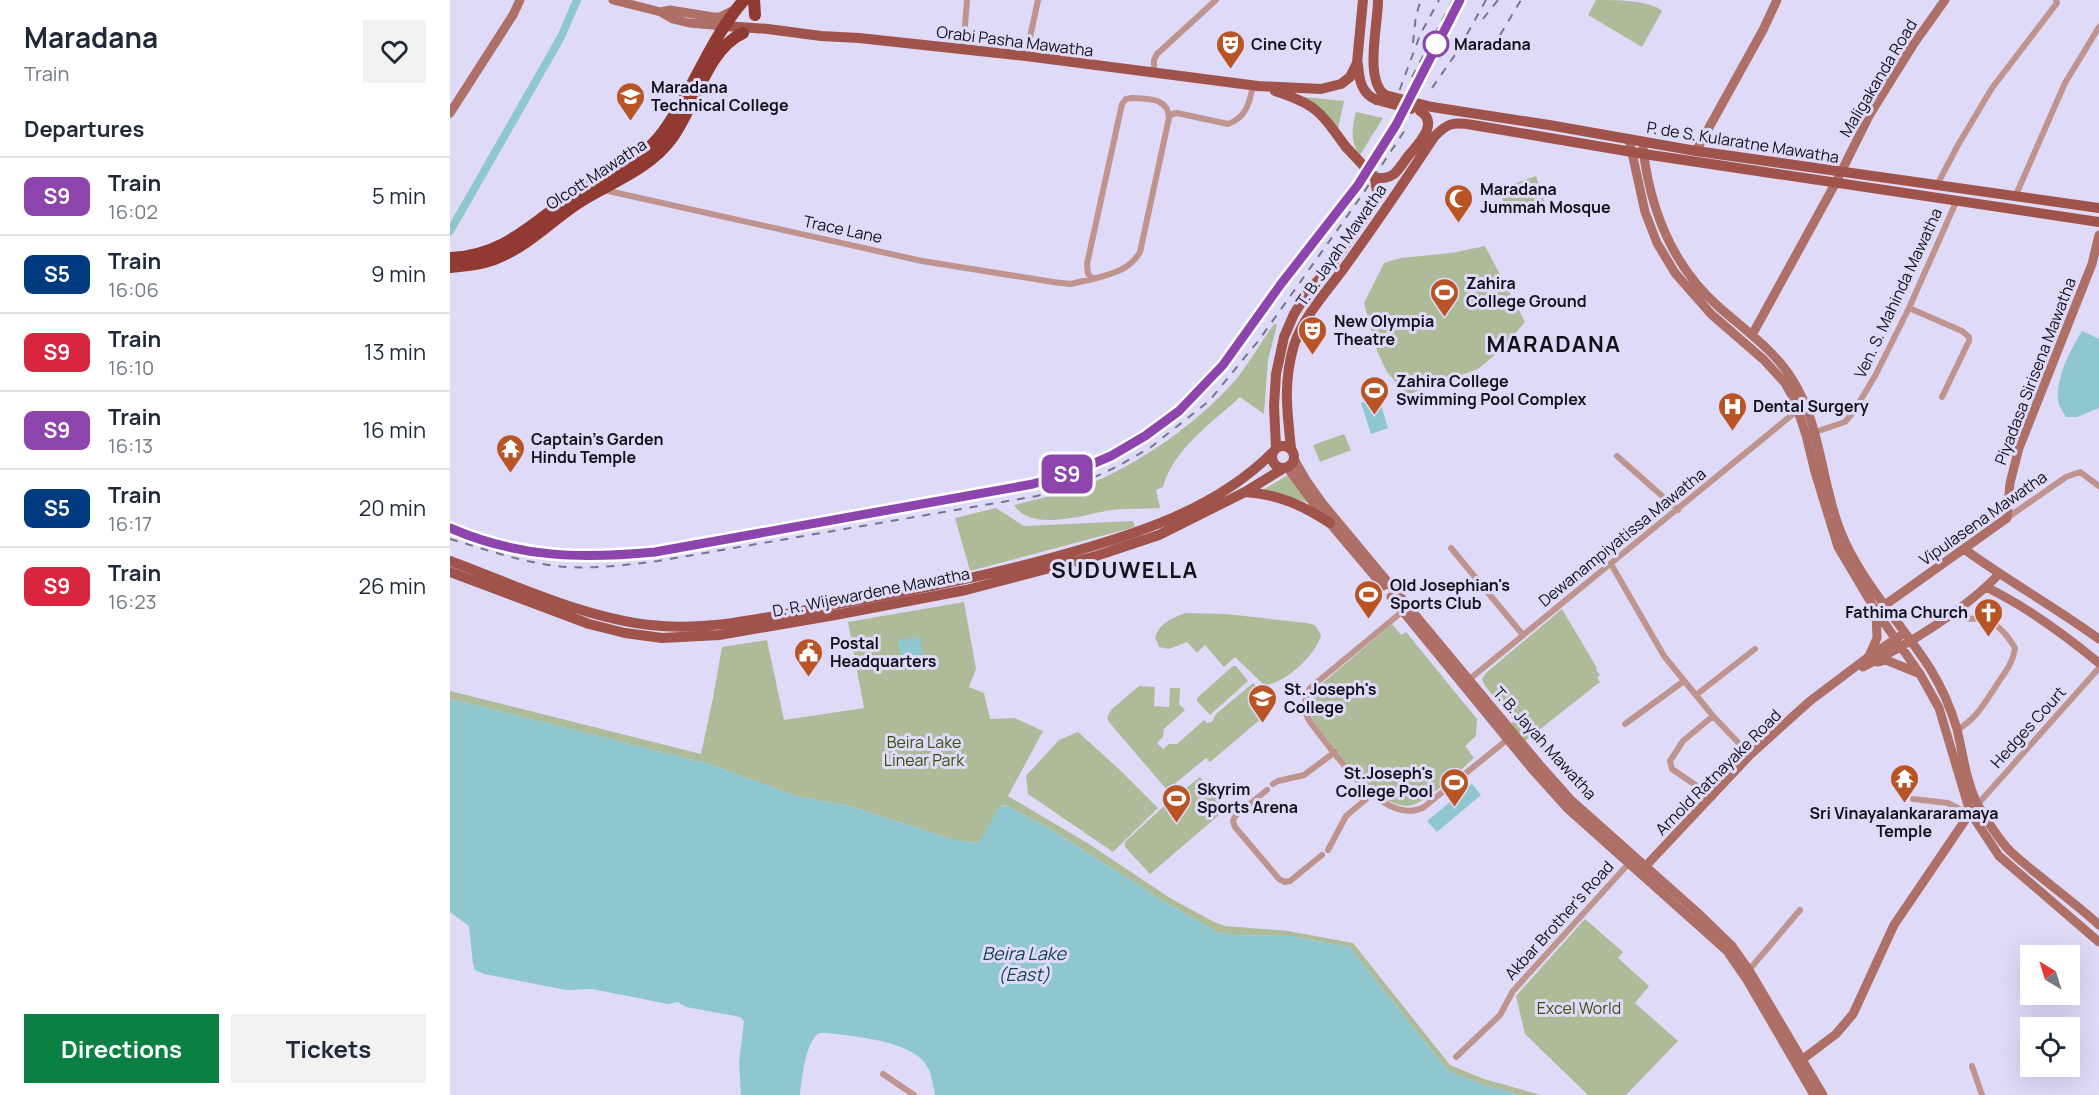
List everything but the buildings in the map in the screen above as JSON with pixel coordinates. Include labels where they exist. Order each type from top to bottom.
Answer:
[{"type":"highway","points":[[754,0],[755,15]]},
{"type":"highway","name":"Olcott Mawatha","points":[[450,267],[480,263],[506,254],[638,158],[660,136],[679,107],[715,38],[741,4]]},
{"type":"highway","name":"Olcott Mawatha","points":[[450,258],[481,254],[508,243],[571,197],[638,169],[666,146],[683,122],[716,57],[743,33]]},
{"type":"main road","points":[[450,113],[513,15],[520,0]]},
{"type":"main road","points":[[613,0],[661,12],[673,19],[702,27],[715,38]]},
{"type":"main road","points":[[1255,85],[1299,98],[1315,108],[1346,147],[1375,178],[1385,178],[1395,174],[1430,135],[1428,123],[1420,111],[1381,98],[1368,97],[1364,91],[1359,77],[1358,63],[1363,0]]},
{"type":"main road","points":[[1378,0],[1376,44],[1372,66],[1381,98]]},
{"type":"main road","points":[[1696,152],[1778,0]]},
{"type":"main road","name":"Maligakanda Road","points":[[1752,335],[1870,114],[1913,45],[1945,0]]},
{"type":"main road","points":[[661,12],[670,10],[720,16],[741,4]]},
{"type":"main road","points":[[755,15],[768,29]]},
{"type":"main road","points":[[689,23],[724,26]]},
{"type":"main road","name":"Orabi Pasha Mawatha","points":[[724,26],[1026,56],[1255,85]]},
{"type":"main road","name":"Orabi Pasha Mawatha","points":[[743,33],[768,29]]},
{"type":"main road","points":[[1255,85],[1321,89],[1341,84],[1350,77],[1358,63]]},
{"type":"main road","name":"P. de S. Kularatne Mawatha","points":[[1381,98],[1696,152],[2099,208]]},
{"type":"main road","name":"P. de S. Kularatne Mawatha","points":[[1430,135],[1444,126],[1458,123],[1834,184],[2099,222]]},
{"type":"main road","name":"T. B. Jayah Mawatha","points":[[1430,135],[1342,270],[1322,295],[1295,341],[1289,364],[1286,393],[1289,461],[1330,523],[1403,611],[1570,799],[1632,860]]},
{"type":"main road","points":[[1629,139],[1645,212],[1657,243],[1675,273],[1711,314],[1752,349],[1785,383],[1810,434],[1815,472],[1838,547],[1876,611],[1920,674],[1939,708],[1970,813],[1999,856],[2099,942]]},
{"type":"main road","points":[[1643,142],[1648,180],[1657,215],[1668,241],[1690,276],[1717,306],[1752,335],[1780,363],[1793,380],[1840,530],[1851,554],[1931,670],[1944,694],[1978,804],[2008,849],[2099,926]]},
{"type":"main road","name":"T. B. Jayah Mawatha","points":[[1274,450],[1276,374],[1284,337],[1294,314],[1374,204],[1377,192],[1375,178]]},
{"type":"main road","name":"Piyadasa Sirisena Mawatha","points":[[2007,518],[2010,483],[2019,447],[2095,265],[2099,235]]},
{"type":"main road","points":[[1294,314],[1307,321]]},
{"type":"main road","points":[[1284,445],[1289,461],[1280,467],[1273,462],[1274,450],[1284,445]]},
{"type":"main road","name":"D. R. Wijewardene Mawatha","points":[[1095,552],[1193,508],[1254,471],[1274,450]]},
{"type":"main road","name":"T. B. Jayah Mawatha","points":[[1289,461],[1466,682],[1508,739],[1568,809],[1724,937],[1749,970],[1799,1062],[1814,1095]]},
{"type":"main road","name":"D. R. Wijewardene Mawatha","points":[[450,572],[589,624],[625,633],[662,638],[719,635],[964,585],[1159,535],[1245,492],[1289,461]]},
{"type":"main road","points":[[1245,492],[1277,496],[1294,501],[1330,523]]},
{"type":"main road","name":"Vipulasena Mawatha","points":[[1876,611],[2007,518]]},
{"type":"main road","points":[[1965,549],[1999,574],[2071,618],[2099,639]]},
{"type":"main road","name":"D. R. Wijewardene Mawatha","points":[[450,561],[594,614],[661,627],[730,623],[964,585]]},
{"type":"main road","name":"Arnold Ratnayake Road","points":[[1643,869],[1750,755],[1810,701],[1898,643],[1911,641],[1986,587],[1999,574]]},
{"type":"main road","points":[[1986,587],[2012,600],[2075,643],[2099,663]]},
{"type":"main road","points":[[1876,611],[1877,638],[1868,661],[1886,660],[1920,674]]},
{"type":"main road","name":"Arnold Ratnayake Road","points":[[1898,643],[1905,633]]},
{"type":"main road","points":[[1799,1062],[1836,1034],[1853,1014],[1894,925],[1978,804]]},
{"type":"main road","name":"T. B. Jayah Mawatha","points":[[1643,869],[1727,951],[1823,1095]]},
{"type":"street","points":[[963,50],[968,0]]},
{"type":"street","points":[[1026,56],[1038,0]]},
{"type":"street","points":[[1154,73],[1154,60],[1157,54],[1216,0]]},
{"type":"street","points":[[1936,186],[1992,88],[2050,12],[2056,0]]},
{"type":"street","points":[[2015,197],[2065,83],[2099,27]]},
{"type":"street","points":[[1170,116],[1177,113],[1228,124],[1243,116],[1255,85]]},
{"type":"street","points":[[1132,98],[1158,100],[1167,106],[1170,116],[1140,252],[1135,261],[1127,267],[1093,279],[1088,274],[1087,264],[1124,101],[1132,98]]},
{"type":"street","name":"Trace Lane","points":[[598,186],[922,261],[1053,282],[1082,283],[1093,279]]},
{"type":"street","name":"Ven. S. Mahinda Mawatha","points":[[1810,434],[1845,422],[1854,411],[1875,376],[1909,308],[1957,200]]},
{"type":"street","points":[[1909,308],[1962,331],[1969,337],[1970,341],[1942,397]]},
{"type":"street","name":"Dewanampiyatissa Mawatha","points":[[1466,682],[1798,410]]},
{"type":"street","points":[[1617,456],[1678,510]]},
{"type":"street","name":"Vipulasena Mawatha","points":[[2007,518],[2073,474],[2080,472],[2099,486]]},
{"type":"street","points":[[1451,548],[1523,634]]},
{"type":"street","points":[[1611,564],[1664,656],[1713,716],[1750,755]]},
{"type":"street","points":[[1954,610],[1963,619],[1983,619],[1997,625],[2015,648],[2014,661],[1994,688],[1988,701],[1978,713],[1957,730]]},
{"type":"street","points":[[1403,611],[1310,688],[1305,697],[1306,716],[1335,752],[1371,795],[1398,810],[1416,812],[1508,739]]},
{"type":"street","points":[[1696,695],[1755,649]]},
{"type":"street","name":"Hedges Court","points":[[1978,804],[2099,668]]},
{"type":"street","points":[[1626,724],[1684,681]]},
{"type":"street","points":[[1713,716],[1683,741],[1670,761],[1672,768],[1713,796]]},
{"type":"street","points":[[1273,784],[1305,775],[1335,752]]},
{"type":"street","points":[[1266,790],[1235,816],[1234,827],[1279,879],[1285,882],[1290,881],[1322,855]]},
{"type":"street","points":[[1328,850],[1346,816],[1371,795]]},
{"type":"street","points":[[1913,799],[1948,803],[1970,813]]},
{"type":"street","name":"Akbar Brother's Road","points":[[1456,1057],[1500,1015],[1513,991],[1632,860]]},
{"type":"street","points":[[1749,970],[1800,910]]},
{"type":"street","points":[[1972,1066],[1982,1095]]},
{"type":"street","points":[[883,1074],[914,1095]]},
{"type":"green space","points":[[1596,0],[1641,3],[1657,7],[1662,11],[1642,47],[1588,15]]},
{"type":"green space","points":[[1304,97],[1344,101],[1338,129]]},
{"type":"green space","points":[[1356,112],[1383,118],[1360,155],[1353,135]]},
{"type":"green space","points":[[1536,176],[1545,203],[1508,215],[1499,189]]},
{"type":"green space","name":"Zahira College Ground","points":[[1485,246],[1525,322],[1501,350],[1478,369],[1407,395],[1387,372],[1377,351],[1364,303],[1384,263],[1401,258],[1451,253]]},
{"type":"green space","points":[[1274,324],[1277,325],[1268,360],[1264,414],[1240,397],[1206,427],[1176,460],[1163,487],[1156,490],[1160,508],[1112,510],[1074,518],[1046,520],[1022,513],[1014,505],[1073,490],[1102,478],[1123,468],[1166,441],[1223,394],[1243,371]]},
{"type":"green space","points":[[1344,434],[1351,450],[1320,462],[1313,445]]},
{"type":"green space","points":[[1288,475],[1306,502],[1285,495],[1261,491]]},
{"type":"green space","points":[[996,508],[1024,526],[1133,521],[1135,527],[970,571],[955,518]]},
{"type":"green space","name":"Beira Lake Linear Park","points":[[964,602],[976,669],[969,687],[984,693],[990,719],[1015,718],[1043,731],[1008,796],[1089,844],[1170,898],[1214,922],[1225,926],[1288,931],[1353,943],[1450,1065],[1484,1079],[1541,1095],[1520,1095],[1483,1085],[1448,1071],[1349,947],[1290,936],[1232,935],[1217,932],[1163,901],[1047,827],[1005,805],[1002,806],[979,843],[955,840],[849,806],[796,796],[709,764],[450,699],[450,691],[701,754],[722,647],[767,640],[784,720],[864,708],[848,622]]},
{"type":"green space","points":[[1562,609],[1597,668],[1600,675],[1597,678],[1600,682],[1525,741],[1511,724],[1514,721],[1485,686],[1482,679],[1486,673]]},
{"type":"green space","points":[[1185,613],[1226,614],[1307,623],[1315,625],[1321,635],[1313,651],[1298,667],[1281,680],[1264,685],[1235,657],[1224,667],[1205,645],[1197,653],[1187,642],[1169,649],[1159,647],[1155,637],[1160,628],[1171,619]]},
{"type":"green space","points":[[1392,624],[1401,635],[1406,632],[1477,719],[1476,736],[1465,746],[1474,758],[1435,792],[1412,805],[1398,805],[1384,798],[1355,774],[1311,718],[1309,708],[1311,697],[1319,686]]},
{"type":"green space","points":[[1233,666],[1236,666],[1248,681],[1210,715],[1197,701],[1197,698]]},
{"type":"green space","points":[[1253,683],[1275,707],[1210,762],[1206,758],[1167,790],[1107,717],[1112,709],[1139,686],[1155,687],[1154,706],[1169,707],[1170,688],[1180,688],[1179,704],[1185,710],[1164,729],[1163,737],[1157,743],[1163,749],[1169,744],[1177,744],[1204,720],[1207,723],[1212,722],[1216,714]]},
{"type":"green space","points":[[1078,732],[1158,808],[1113,852],[1028,794],[1026,776],[1059,740]]},
{"type":"green space","name":"Skyrim Sports Arena","points":[[1200,777],[1226,809],[1150,874],[1125,847],[1125,842]]},
{"type":"green space","name":"Excel World","points":[[1585,919],[1623,952],[1618,958],[1649,986],[1635,1003],[1678,1041],[1626,1095],[1588,1095],[1525,1034],[1516,996]]},
{"type":"water","points":[[2082,331],[2099,339],[2099,408],[2077,417],[2066,417],[2058,401],[2059,382],[2069,355]]},
{"type":"water","name":"Zahira College Swimming Pool Complex","points":[[1379,398],[1388,428],[1371,434],[1361,403]]},
{"type":"water","points":[[920,637],[924,664],[903,668],[898,640]]},
{"type":"water","name":"Beira Lake (East)","points":[[450,699],[709,764],[796,796],[849,806],[955,840],[979,843],[998,809],[1005,805],[1047,827],[1163,901],[1217,932],[1232,935],[1290,936],[1349,947],[1448,1071],[1483,1085],[1520,1095],[935,1095],[928,1068],[910,1051],[881,1041],[819,1033],[807,1052],[800,1095],[741,1095],[739,1063],[744,1021],[740,1017],[686,1007],[678,1002],[668,1004],[592,989],[566,990],[484,974],[475,970],[469,926],[450,912]]},
{"type":"water","name":"St.Joseph's College Pool","points":[[1472,784],[1481,795],[1437,832],[1427,821]]},
{"type":"waterway","points":[[450,231],[561,37],[577,0]]},
{"type":"railway","points":[[1413,43],[1416,15],[1421,0]]},
{"type":"railway","points":[[1394,105],[1420,35],[1439,0]]},
{"type":"railway","points":[[1412,77],[1453,0]]},
{"type":"railway","points":[[1432,88],[1457,52],[1486,0]]},
{"type":"railway","points":[[1483,19],[1498,0]]},
{"type":"railway","points":[[1500,35],[1521,0]]},
{"type":"railway","points":[[450,528],[500,545],[551,554],[602,555],[655,552],[1033,484],[1089,464],[1114,453],[1161,425],[1203,388],[1231,355],[1281,283],[1348,199],[1396,125]]},
{"type":"railway","points":[[450,539],[543,564],[569,567],[620,565],[658,561],[1037,496],[1082,483],[1151,447],[1209,401],[1259,340],[1360,198],[1407,127]]},
{"type":"train","name":"S9","points":[[450,528],[486,542],[522,551],[561,556],[607,557],[655,552],[1033,484],[1078,470],[1111,456],[1145,436],[1179,411],[1223,365],[1281,284],[1358,185],[1396,125],[1460,0]]},
{"type":"place","name":"Maradana","points":[[1436,44]]},
{"type":"place","name":"Cine City","points":[[1230,70]]},
{"type":"place","name":"Maradana Technical College","points":[[630,122]]},
{"type":"place","name":"Maradana Jummah Mosque","points":[[1459,224]]},
{"type":"place","name":"Zahira College Ground","points":[[1445,318]]},
{"type":"place","name":"New Olympia Theatre","points":[[1313,356]]},
{"type":"place","name":"Zahira College Swimming Pool Complex","points":[[1375,416]]},
{"type":"place","name":"Dental Surgery","points":[[1732,432]]},
{"type":"place","name":"Captain's Garden Hindu Temple","points":[[510,474]]},
{"type":"place","name":"Old Josephian's Sports Club","points":[[1369,620]]},
{"type":"place","name":"Fathima Church","points":[[1989,638]]},
{"type":"place","name":"Postal Headquarters","points":[[809,678]]},
{"type":"place","name":"St. Joseph's College","points":[[1263,724]]},
{"type":"place","name":"Sri Vinayalankararamaya Temple","points":[[1904,804]]},
{"type":"place","name":"St.Joseph's College Pool","points":[[1454,808]]},
{"type":"place","name":"Skyrim Sports Arena","points":[[1176,824]]},
{"type":"district","name":"MARADANA","points":[[1554,344]]},
{"type":"district","name":"SUDUWELLA","points":[[1125,570]]}]
